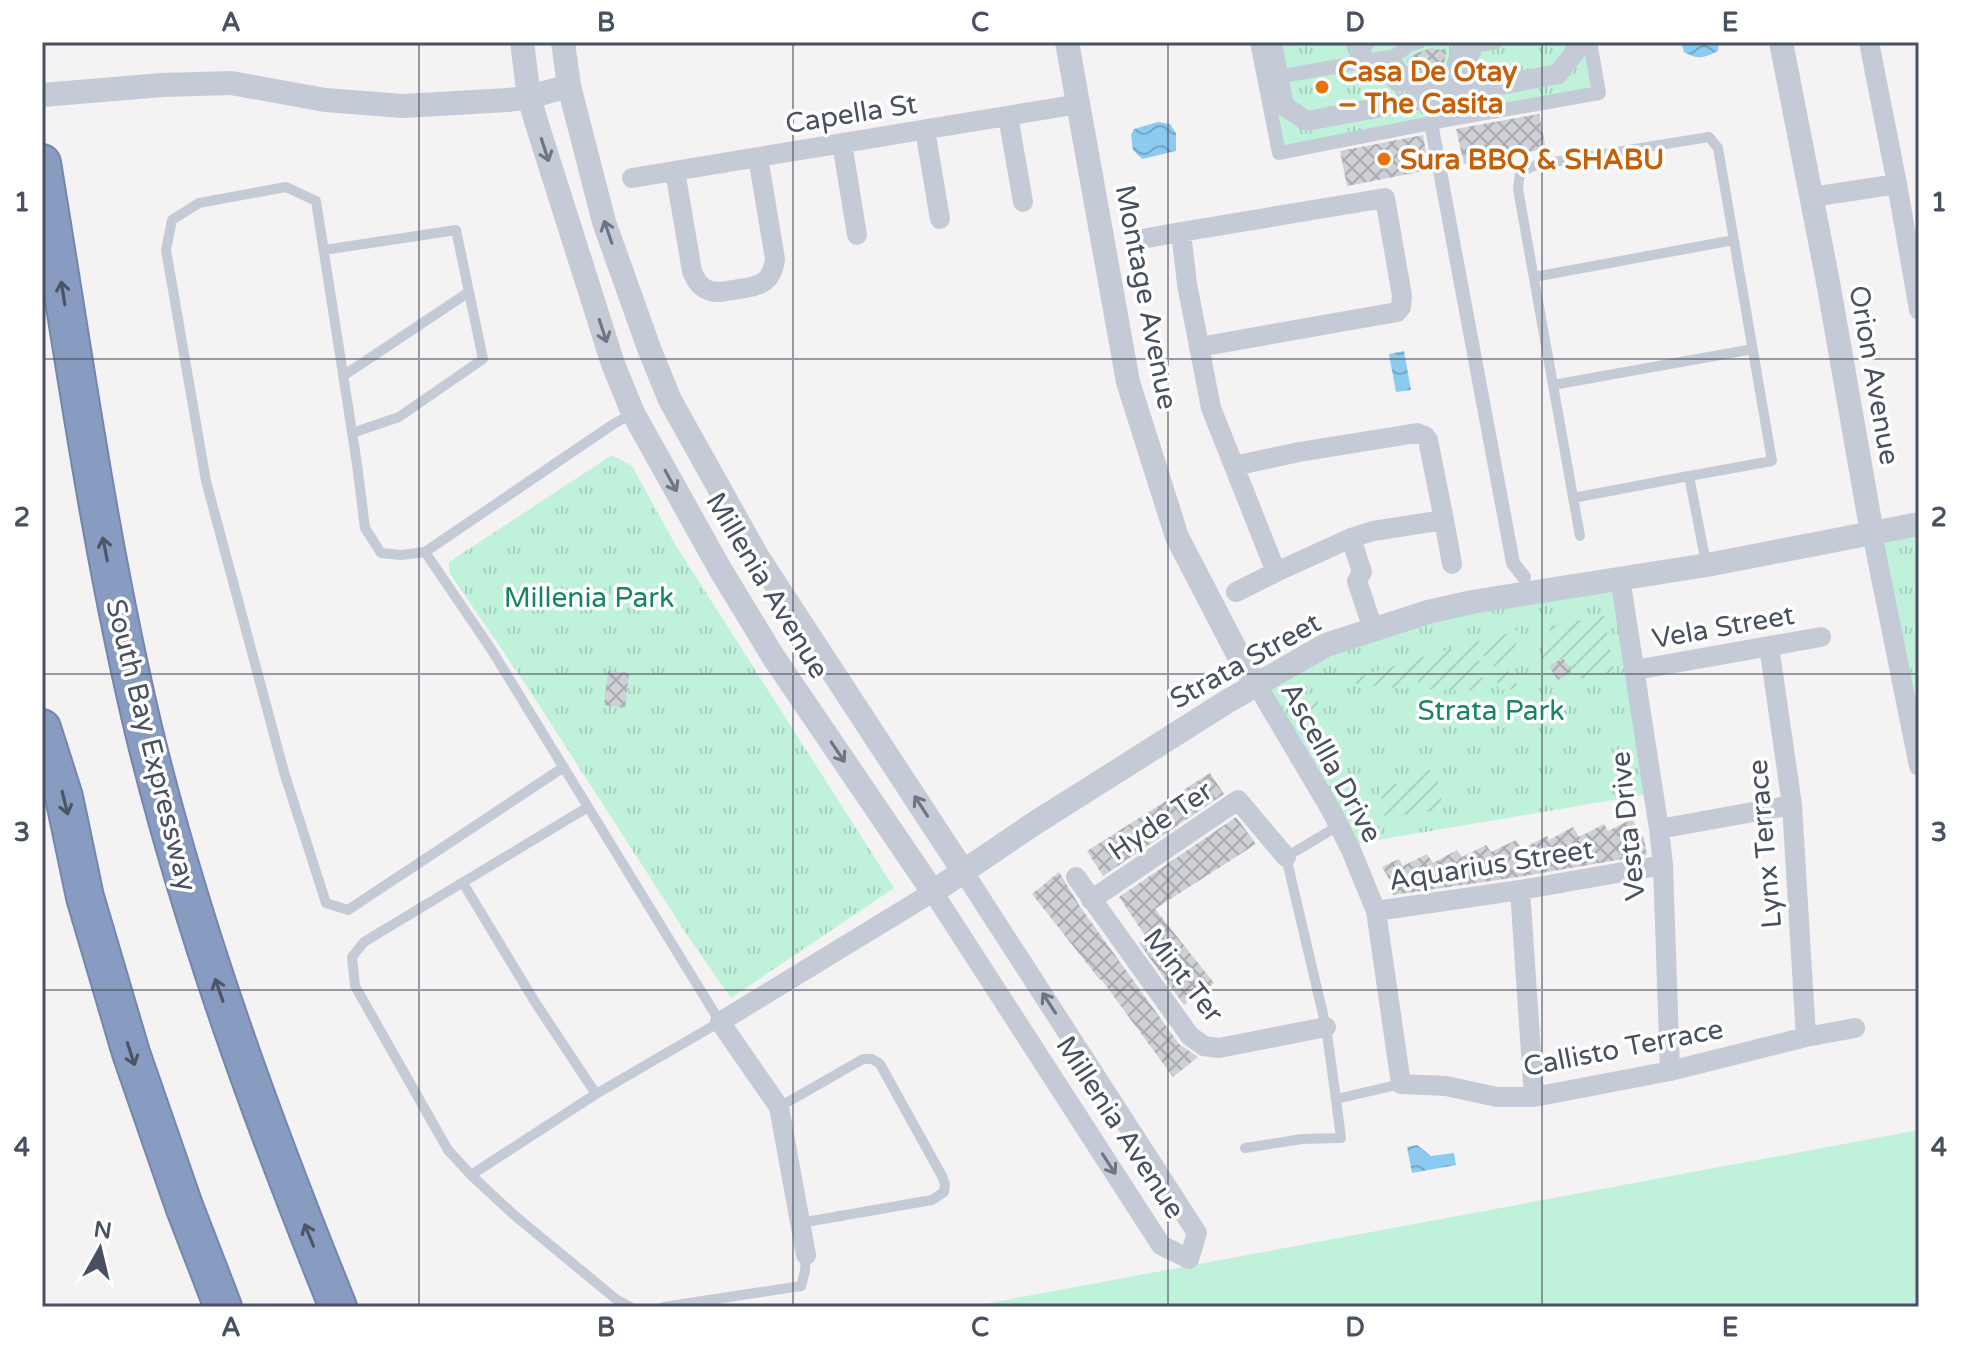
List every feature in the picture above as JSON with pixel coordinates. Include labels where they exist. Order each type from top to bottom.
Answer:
[{"type":"highway","name":"South Bay Expressway","points":[[42,163],[101,529],[129,665],[162,800],[187,890],[244,1061],[338,1307]]},
{"type":"highway","points":[[42,728],[64,797],[85,897],[131,1053],[179,1193],[223,1307]]},
{"type":"street","name":"Millenia Avenue","points":[[522,42],[529,97],[613,364],[633,413],[720,569],[774,658],[933,892],[1161,1245],[1189,1259],[1197,1233],[757,556],[668,395],[604,222],[569,86],[563,42]]},
{"type":"street","name":"Montage Avenue","points":[[1067,42],[1128,382],[1177,537],[1244,666],[1257,685]]},
{"type":"street","points":[[1257,42],[1284,106],[1307,121],[1432,87],[1558,74],[1576,51],[1574,42]]},
{"type":"street","points":[[1272,42],[1271,78],[1279,153],[1599,93],[1590,42]]},
{"type":"street","points":[[1271,78],[1365,53],[1395,56],[1410,44],[1419,42]]},
{"type":"street","points":[[1452,42],[1496,42]]},
{"type":"street","name":"Orion Avenue","points":[[1781,42],[1828,282],[1872,533],[1919,766]]},
{"type":"street","points":[[1869,42],[1919,310]]},
{"type":"street","points":[[1365,53],[1397,85],[1411,83],[1432,87],[1450,76],[1464,73],[1475,43]]},
{"type":"street","points":[[42,95],[231,83],[325,100],[403,106],[529,97],[569,86]]},
{"type":"street","points":[[1432,87],[1435,122],[1513,563],[1524,577]]},
{"type":"street","name":"Capella St","points":[[632,178],[1079,104]]},
{"type":"street","points":[[1008,116],[1023,202]]},
{"type":"street","points":[[925,130],[940,219]]},
{"type":"street","points":[[842,143],[857,235]]},
{"type":"street","points":[[675,171],[694,277],[712,292],[738,289],[762,283],[771,275],[774,266],[758,157]]},
{"type":"street","points":[[1812,197],[1897,184]]},
{"type":"street","points":[[1136,240],[1385,198],[1402,296],[1397,312],[1199,347]]},
{"type":"street","points":[[1181,232],[1187,284],[1211,408],[1276,572]]},
{"type":"street","points":[[633,413],[668,395]]},
{"type":"street","points":[[1234,466],[1417,433],[1425,436],[1452,564]]},
{"type":"street","points":[[1236,592],[1351,538],[1373,531],[1444,520]]},
{"type":"street","name":"Strata Street","points":[[720,1022],[933,892],[1061,806],[1326,645],[1428,612],[1472,602],[1707,565],[1919,524]]},
{"type":"street","points":[[1351,538],[1362,572],[1357,581],[1380,627]]},
{"type":"street","name":"Vesta Drive","points":[[1620,578],[1663,865],[1670,1071]]},
{"type":"street","name":"Vela Street","points":[[1635,670],[1821,637]]},
{"type":"street","name":"Lynx Terrace","points":[[1769,646],[1792,805],[1806,1037]]},
{"type":"street","name":"Ascellla Drive","points":[[1257,685],[1331,810],[1376,911],[1401,1084]]},
{"type":"street","name":"Hyde Ter","points":[[1091,900],[1238,800],[1286,857]]},
{"type":"street","points":[[1659,829],[1792,805]]},
{"type":"street","name":"Aquarius Street","points":[[1376,911],[1663,865]]},
{"type":"street","name":"Mint Ter","points":[[1076,877],[1190,1036],[1204,1046],[1219,1048],[1326,1027]]},
{"type":"street","points":[[1520,890],[1534,1097]]},
{"type":"street","points":[[720,1022],[779,1107],[806,1255]]},
{"type":"street","name":"Callisto Terrace","points":[[1401,1084],[1446,1086],[1497,1097],[1534,1097],[1670,1071],[1855,1028]]},
{"type":"lane","points":[[1573,498],[1772,461],[1718,148],[1709,137],[1536,165],[1520,172],[1518,189],[1534,277],[1573,498],[1580,536]]},
{"type":"lane","points":[[564,767],[348,910],[326,903],[284,772],[206,481],[166,250],[172,220],[199,203],[286,187],[316,201],[365,528],[381,553],[401,555],[425,552],[633,413]]},
{"type":"lane","points":[[324,250],[456,230],[483,359],[399,417],[352,433]]},
{"type":"lane","points":[[1534,277],[1734,240]]},
{"type":"lane","points":[[343,376],[469,292]]},
{"type":"lane","points":[[1553,385],[1753,349]]},
{"type":"lane","points":[[1689,476],[1707,565]]},
{"type":"lane","points":[[425,552],[491,649],[720,1022],[596,1094],[471,1175]]},
{"type":"lane","points":[[588,807],[364,942],[352,957],[355,986],[448,1150],[514,1215],[617,1300],[630,1307]]},
{"type":"lane","points":[[1245,1148],[1302,1139],[1341,1138],[1326,1027],[1286,857],[1338,826]]},
{"type":"lane","points":[[463,883],[535,1002],[596,1094]]},
{"type":"lane","points":[[779,1107],[863,1059],[876,1061],[927,1147],[945,1184],[944,1192],[932,1200],[800,1223]]},
{"type":"lane","points":[[1336,1099],[1401,1084]]},
{"type":"lane","points":[[663,1307],[801,1286],[806,1255]]},
{"type":"green space","points":[[1260,42],[1586,42],[1593,82],[1587,91],[1288,146],[1279,140]]},
{"type":"green space","name":"Millenia Park","points":[[612,455],[632,466],[675,544],[894,888],[731,998],[449,572],[449,562]]},
{"type":"green space","points":[[1919,524],[1919,696],[1906,698],[1872,533]]},
{"type":"green space","name":"Strata Park","points":[[1620,578],[1654,793],[1349,845],[1257,685],[1326,645]]},
{"type":"green space","points":[[1604,616],[1614,672],[1578,679],[1564,657],[1549,666],[1541,657],[1551,626]]},
{"type":"green space","points":[[1520,630],[1508,671],[1520,689],[1499,690],[1491,654],[1478,657],[1485,691],[1418,689],[1418,676],[1407,675],[1406,689],[1350,683],[1350,680],[1418,658]]},
{"type":"green space","points":[[1318,698],[1317,737],[1302,708]]},
{"type":"green space","points":[[1436,769],[1443,809],[1385,818],[1380,787],[1415,781],[1414,773]]},
{"type":"green space","points":[[1919,1130],[1919,1307],[968,1307]]},
{"type":"water","points":[[1681,42],[1719,42],[1718,51],[1697,57],[1684,52]]},
{"type":"water","points":[[1158,122],[1170,124],[1176,133],[1176,151],[1142,159],[1133,150],[1131,135],[1134,129]]},
{"type":"water","points":[[1404,351],[1411,390],[1396,392],[1389,354]]},
{"type":"water","points":[[1417,1145],[1431,1156],[1454,1153],[1456,1165],[1412,1173],[1407,1147]]},
{"type":"building","points":[[1433,47],[1446,53],[1443,67],[1415,72],[1406,60]]},
{"type":"building","points":[[1539,114],[1546,149],[1464,164],[1456,129]]},
{"type":"building","name":"Sura BBQ & SHABU","points":[[1423,135],[1429,170],[1347,186],[1340,151]]},
{"type":"building","points":[[1563,658],[1571,671],[1558,680],[1549,666]]},
{"type":"building","points":[[608,671],[629,673],[625,708],[604,705]]},
{"type":"building","points":[[1210,773],[1224,794],[1103,876],[1087,851]]},
{"type":"building","points":[[1236,817],[1256,844],[1155,909],[1214,983],[1184,1005],[1139,943],[1146,937],[1119,897]]},
{"type":"building","points":[[1632,819],[1644,839],[1647,855],[1393,895],[1391,882],[1382,867],[1399,859],[1403,866],[1427,854],[1433,863],[1457,850],[1462,857],[1486,845],[1491,852],[1516,840],[1522,849],[1547,836],[1549,840],[1573,827],[1579,837],[1604,824],[1608,831]]},
{"type":"building","points":[[1059,872],[1081,908],[1179,1044],[1198,1057],[1173,1077],[1101,979],[1032,894]]},
{"type":"place","name":"Casa De Otay – The Casita","points":[[1322,87]]},
{"type":"place","name":"Sura BBQ & SHABU","points":[[1384,159]]}]
